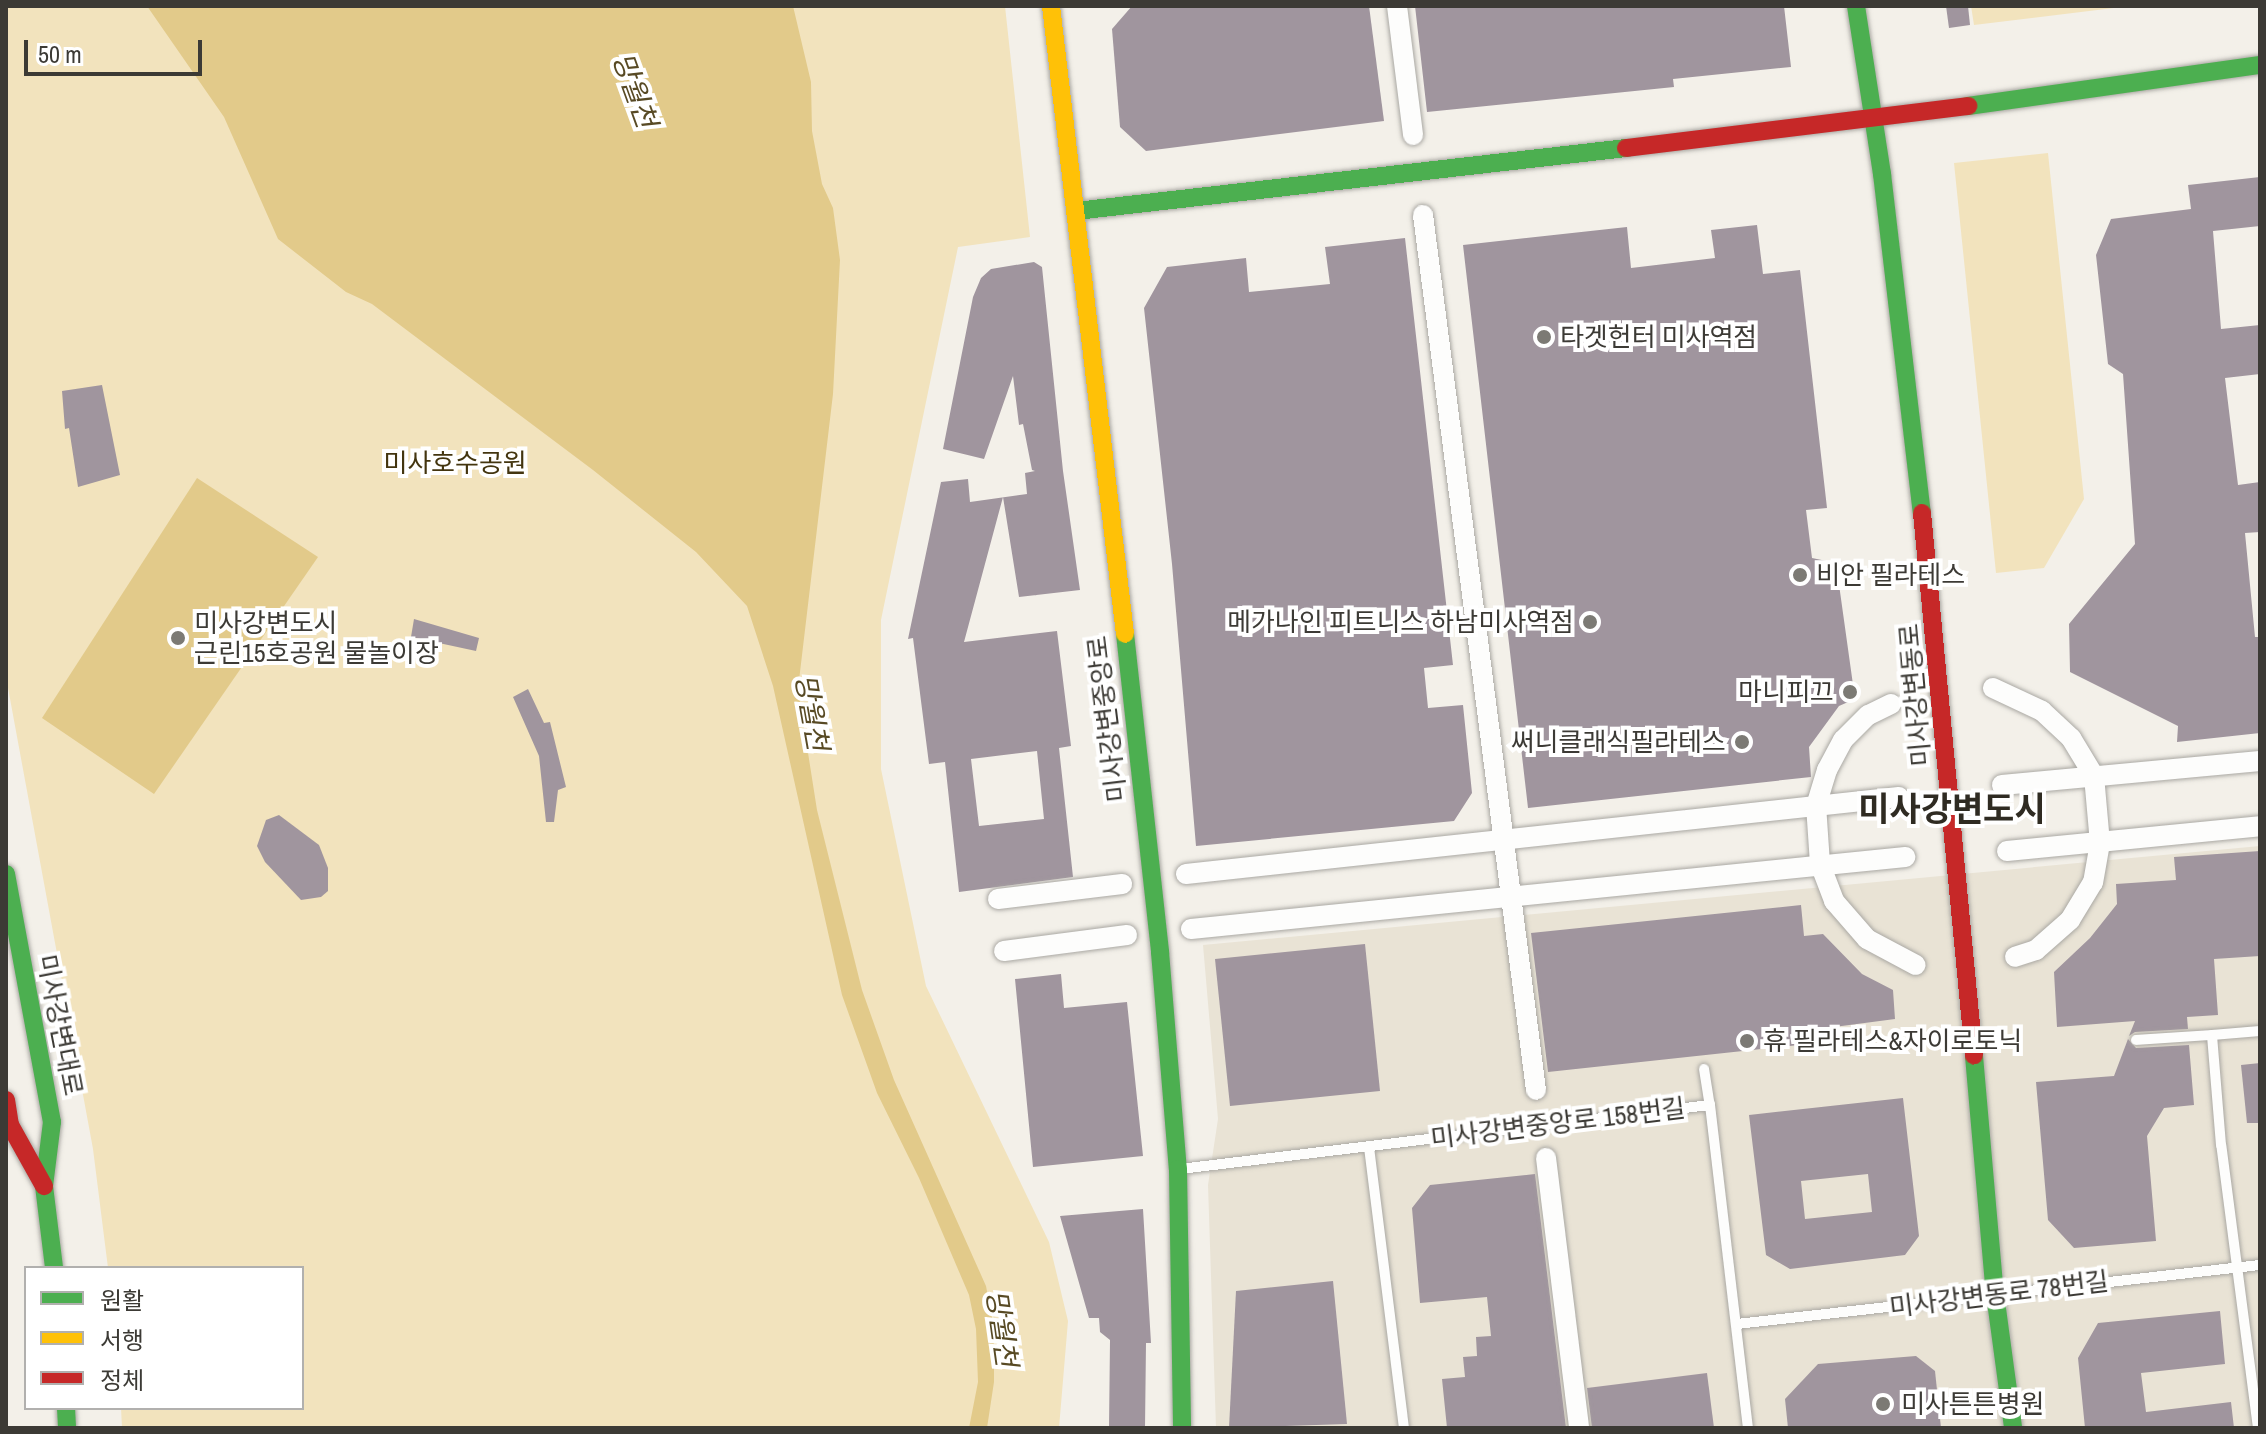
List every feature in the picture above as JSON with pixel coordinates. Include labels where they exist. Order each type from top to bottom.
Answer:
[{"type":"street","name":"미사강변중앙로","points":[[1051,6],[1160,952],[1178,1169],[1182,1428]]},
{"type":"street","points":[[1397,6],[1413,135]]},
{"type":"street","name":"미사강변동로","points":[[1856,6],[1874,119],[1934,618],[1995,1294],[2013,1428]]},
{"type":"street","points":[[1076,211],[1874,119],[2260,65]]},
{"type":"street","points":[[1423,215],[1536,1090]]},
{"type":"street","points":[[1993,688],[2042,711],[2071,738],[2094,776],[2100,843],[2093,882],[2070,920],[2036,950],[2015,957]]},
{"type":"street","points":[[1891,704],[1868,715],[1843,740],[1827,770],[1816,805],[1820,864],[1834,901],[1867,939],[1916,965]]},
{"type":"street","points":[[2002,785],[2260,761]]},
{"type":"street","points":[[1186,874],[1899,797]]},
{"type":"street","points":[[2007,851],[2260,826]]},
{"type":"street","points":[[1191,929],[1905,857]]},
{"type":"street","name":"미사강변대로","points":[[6,874],[52,1122],[44,1186],[54,1266]]},
{"type":"street","points":[[998,899],[1122,884]]},
{"type":"street","points":[[1004,951],[1127,935]]},
{"type":"street","name":"미사강변대로","points":[[6,1100],[10,1125],[44,1186]]},
{"type":"street","points":[[1546,1158],[1579,1428]]},
{"type":"lane","points":[[2136,1040],[2260,1031]]},
{"type":"lane","points":[[2212,1035],[2258,1428]]},
{"type":"lane","points":[[1704,1069],[1710,1105]]},
{"type":"lane","name":"미사강변중앙로 158번길","points":[[1178,1169],[1710,1105],[1748,1428]]},
{"type":"lane","points":[[1369,1147],[1404,1428]]},
{"type":"lane","name":"미사강변동로 78번길","points":[[1737,1324],[2260,1265]]},
{"type":"shaded area","points":[[2260,846],[2260,1428],[1216,1428],[1208,1185],[1218,1119],[1203,945]]},
{"type":"green space","name":"미사호수공원","points":[[6,6],[1005,6],[1030,237],[958,247],[881,620],[881,769],[926,986],[1049,1242],[1068,1321],[1059,1428],[122,1428],[121,1410],[304,1410],[304,1266],[108,1266],[93,1149],[6,677]]},
{"type":"green space","points":[[1971,6],[2130,6],[1974,25]]},
{"type":"green space","points":[[2048,153],[2084,499],[2044,568],[1996,573],[1954,163]]},
{"type":"water","name":"망월천","points":[[147,6],[793,6],[811,82],[812,131],[822,184],[833,208],[840,260],[833,394],[798,689],[817,810],[862,990],[894,1080],[986,1286],[994,1328],[994,1382],[987,1428],[969,1428],[978,1382],[976,1329],[969,1295],[919,1178],[877,1093],[842,995],[773,686],[747,606],[696,552],[593,470],[372,304],[346,292],[278,239],[224,117]]},
{"type":"water","name":"미사강변도시 근린15호공원 물놀이장","points":[[197,478],[318,557],[154,794],[42,718]]},
{"type":"building","points":[[1132,6],[1369,6],[1384,121],[1146,151],[1120,127],[1112,29]]},
{"type":"building","points":[[1415,6],[1784,6],[1791,67],[1673,79],[1674,87],[1427,112]]},
{"type":"building","points":[[1946,6],[1968,6],[1970,25],[1949,28]]},
{"type":"building","points":[[2260,177],[2260,226],[2213,231],[2221,329],[2260,325],[2260,374],[2225,378],[2238,485],[2260,482],[2260,532],[2245,533],[2255,637],[2260,637],[2260,733],[2177,742],[2178,726],[2070,672],[2069,624],[2135,544],[2123,374],[2108,364],[2096,255],[2111,219],[2191,209],[2188,185]]},
{"type":"building","points":[[1757,225],[1763,274],[1800,270],[1827,508],[1806,510],[1812,558],[1836,563],[1855,699],[1839,706],[1809,747],[1811,777],[1528,808],[1463,245],[1627,227],[1631,268],[1715,258],[1711,230]]},
{"type":"building","points":[[1405,238],[1453,665],[1424,668],[1428,708],[1463,705],[1472,793],[1454,821],[1196,846],[1172,564],[1144,308],[1167,267],[1246,258],[1249,292],[1330,284],[1325,247]]},
{"type":"building","points":[[1034,262],[1042,267],[1063,471],[1080,590],[1019,597],[1003,497],[1027,494],[1025,473],[1035,471],[1032,470],[1023,424],[1019,425],[1013,376],[984,459],[943,449],[973,297],[981,278],[991,269]]},
{"type":"building","points":[[102,385],[120,475],[78,487],[69,428],[65,429],[62,391]]},
{"type":"building","points":[[968,479],[970,502],[1003,497],[964,642],[1057,631],[1071,746],[1059,748],[1073,877],[959,892],[945,762],[929,764],[913,638],[908,639],[941,482]],"holes":[[[1037,751],[1044,819],[979,826],[971,759]]]},
{"type":"building","points":[[414,619],[479,638],[476,651],[411,637]]},
{"type":"building","points":[[528,689],[544,723],[550,722],[566,787],[558,790],[554,822],[546,822],[539,756],[513,697]]},
{"type":"building","points":[[279,815],[319,845],[328,868],[328,891],[321,897],[301,900],[265,862],[257,846],[266,820]]},
{"type":"building","points":[[2260,851],[2260,956],[2214,959],[2218,1015],[2187,1017],[2188,1029],[2135,1032],[2129,1036],[2135,1021],[2057,1027],[2054,972],[2090,938],[2117,904],[2116,884],[2176,880],[2174,857]]},
{"type":"building","points":[[1801,905],[1804,936],[1823,934],[1862,974],[1893,990],[1895,1019],[1834,1027],[1836,1041],[1548,1072],[1531,933]]},
{"type":"building","points":[[1365,944],[1380,1091],[1230,1106],[1215,959]]},
{"type":"building","points":[[1061,974],[1064,1008],[1127,1002],[1143,1156],[1033,1167],[1015,979]]},
{"type":"building","points":[[2128,1039],[2136,1048],[2189,1045],[2194,1105],[2164,1108],[2147,1136],[2156,1241],[2074,1248],[2048,1220],[2036,1082],[2114,1076]]},
{"type":"building","points":[[2260,1063],[2260,1123],[2247,1123],[2241,1065]]},
{"type":"building","points":[[1903,1098],[1919,1236],[1905,1255],[1790,1269],[1766,1255],[1749,1115]],"holes":[[[1868,1174],[1872,1212],[1805,1219],[1801,1181]]]},
{"type":"building","points":[[1535,1174],[1566,1428],[1447,1428],[1442,1379],[1465,1377],[1463,1357],[1477,1356],[1476,1337],[1491,1336],[1487,1297],[1420,1303],[1412,1208],[1430,1185]]},
{"type":"building","points":[[1143,1209],[1151,1343],[1146,1343],[1145,1428],[1109,1428],[1110,1340],[1100,1332],[1099,1318],[1089,1318],[1060,1216]]},
{"type":"building","points":[[1333,1281],[1347,1424],[1229,1428],[1236,1291]]},
{"type":"building","points":[[2220,1311],[2225,1364],[2141,1373],[2146,1412],[2231,1402],[2234,1428],[2085,1428],[2078,1358],[2098,1323]]},
{"type":"building","points":[[1916,1356],[1935,1371],[1941,1428],[1788,1428],[1785,1399],[1818,1364]]},
{"type":"building","points":[[1707,1373],[1714,1428],[1592,1428],[1587,1388]]},
{"type":"traffic: fast","points":[[1856,6],[1882,174],[1922,513]]},
{"type":"traffic: fast","points":[[1968,106],[2260,65]]},
{"type":"traffic: fast","points":[[1076,211],[1626,148]]},
{"type":"traffic: fast","points":[[1125,634],[1160,952],[1178,1169],[1182,1428]]},
{"type":"traffic: fast","points":[[6,874],[52,1122],[44,1186],[54,1266]]},
{"type":"traffic: fast","points":[[1974,1056],[1995,1294],[2013,1428]]},
{"type":"traffic: fast","points":[[66,1410],[67,1428]]},
{"type":"traffic: slow","points":[[1051,6],[1125,634]]},
{"type":"traffic: jam","points":[[1626,148],[1968,106]]},
{"type":"traffic: jam","points":[[1922,513],[1974,1056]]},
{"type":"traffic: jam","points":[[6,1100],[10,1125],[44,1186]]},
{"type":"place","name":"타겟헌터 미사역점","points":[[1544,337]]},
{"type":"place","name":"비안 필라테스","points":[[1800,575]]},
{"type":"place","name":"메가나인 피트니스 하남미사역점","points":[[1590,622]]},
{"type":"place","name":"미사강변도시 근린15호공원 물놀이장","points":[[178,638]]},
{"type":"place","name":"마니피끄","points":[[1850,692]]},
{"type":"place","name":"써니클래식필라테스","points":[[1742,742]]},
{"type":"place","name":"휴 필라테스&자이로토닉","points":[[1747,1041]]},
{"type":"place","name":"미사튼튼병원","points":[[1883,1404]]},
{"type":"district","name":"미사강변도시","points":[[1952,810]]}]
